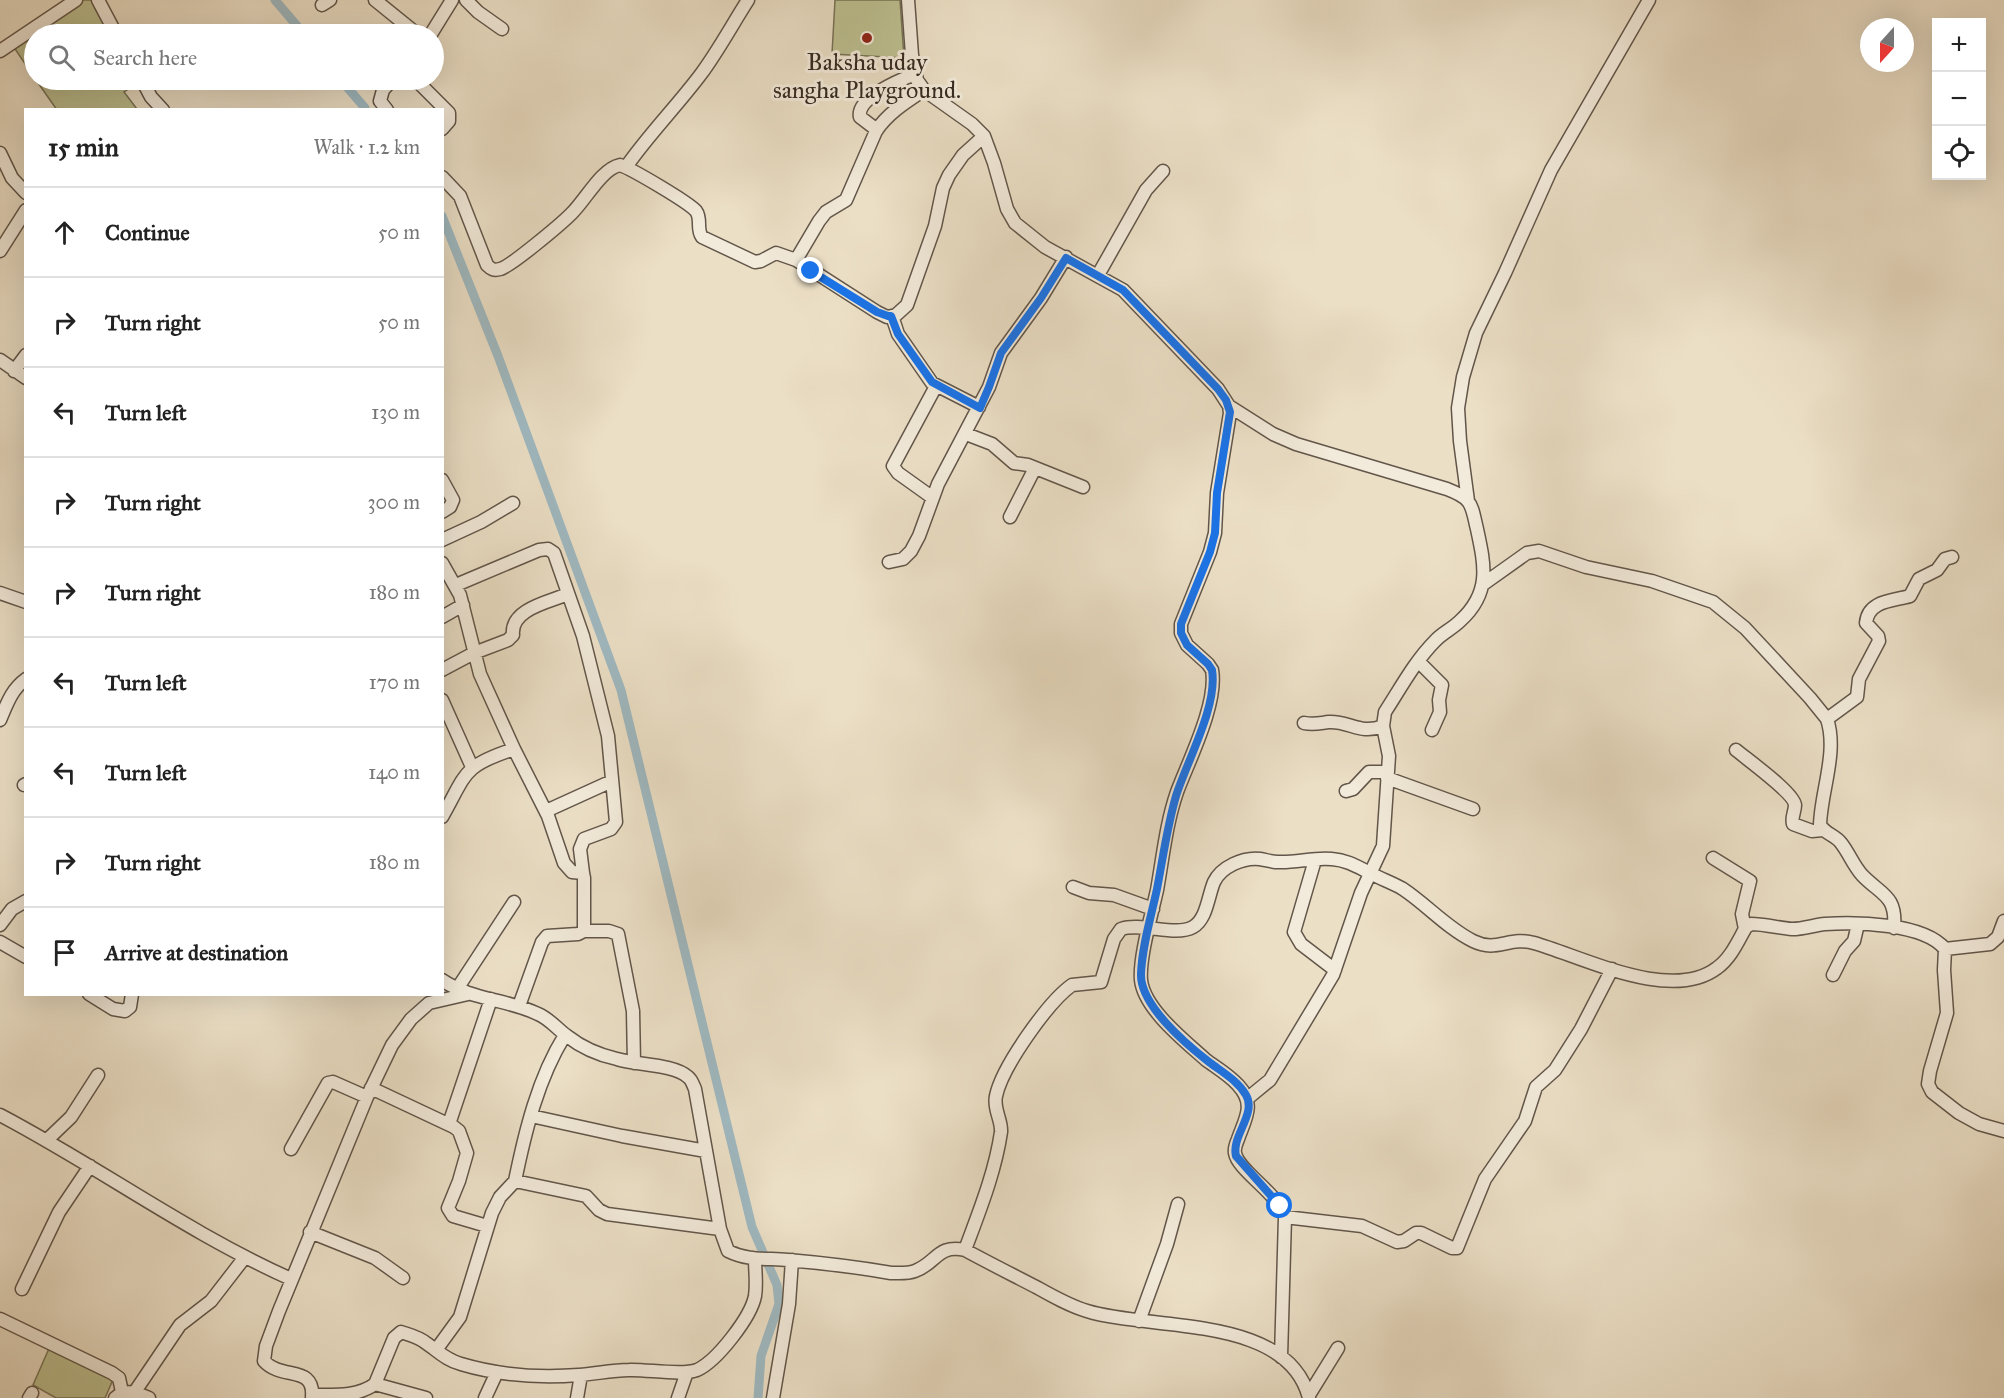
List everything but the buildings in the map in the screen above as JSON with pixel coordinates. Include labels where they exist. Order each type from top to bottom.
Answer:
[{"type":"street","points":[[40,24],[76,0]]},
{"type":"street","points":[[98,0],[111,24]]},
{"type":"street","points":[[375,0],[405,24]]},
{"type":"street","points":[[437,24],[452,0]]},
{"type":"street","points":[[466,0],[478,12],[502,29]]},
{"type":"street","points":[[626,167],[645,139],[702,73],[748,0]]},
{"type":"street","points":[[908,0],[915,74],[924,90],[972,124],[984,136],[1007,209],[1015,223],[1035,240],[1098,275],[1130,297],[1218,389],[1229,406],[1284,440],[1447,489],[1464,496],[1472,507],[1484,571],[1478,601],[1459,622],[1433,642],[1385,712],[1383,726],[1389,756],[1383,846],[1355,908],[1335,970],[1270,1080],[1248,1098]]},
{"type":"street","points":[[1468,501],[1458,408],[1463,377],[1476,333],[1551,170],[1649,0]]},
{"type":"street","points":[[0,51],[24,35]]},
{"type":"street","points":[[877,130],[860,117],[861,109],[875,94],[915,74]]},
{"type":"street","points":[[148,90],[161,108]]},
{"type":"street","points":[[383,90],[380,100],[386,108]]},
{"type":"street","points":[[426,90],[449,113],[449,121],[444,127]]},
{"type":"street","points":[[796,260],[826,212],[846,200],[877,130],[898,107],[924,90]]},
{"type":"street","points":[[444,179],[460,196],[487,266],[492,269],[498,270],[505,267],[571,214],[608,170],[620,165],[692,208],[699,217],[699,232],[702,237],[755,262],[776,253],[796,260],[853,298],[877,312],[891,316],[903,311],[908,305],[935,226],[949,175],[963,155],[984,136]]},
{"type":"street","points":[[0,153],[12,178],[24,191]]},
{"type":"street","points":[[1098,275],[1146,190],[1163,171]]},
{"type":"street","points":[[0,251],[24,213]]},
{"type":"street","points":[[889,562],[903,559],[911,552],[938,484],[980,408],[1001,353],[1041,298],[1066,258]]},
{"type":"street","points":[[891,316],[898,334],[936,386],[980,408]]},
{"type":"street","points":[[14,371],[24,358]]},
{"type":"street","points":[[0,360],[24,377]]},
{"type":"street","points":[[933,498],[898,473],[893,466],[936,386]]},
{"type":"street","points":[[1229,406],[1217,493],[1213,544],[1181,624],[1183,640],[1212,670],[1212,692],[1206,715],[1176,794],[1167,827],[1141,973],[1143,988],[1148,1000],[1166,1021],[1207,1060],[1232,1079],[1248,1098],[1248,1110],[1236,1146],[1236,1156],[1276,1201],[1285,1217],[1281,1357]]},
{"type":"street","points":[[966,434],[992,444],[1014,463],[1035,468],[1083,487]]},
{"type":"street","points":[[1010,517],[1035,468]]},
{"type":"street","points":[[444,484],[453,500],[450,507],[444,511]]},
{"type":"street","points":[[444,539],[481,522],[513,503]]},
{"type":"street","points":[[456,585],[539,550],[548,549],[554,553],[582,636],[608,736],[616,822],[611,829],[584,839],[580,849],[585,896],[584,931]]},
{"type":"street","points":[[1482,585],[1527,553],[1539,551],[1586,567],[1652,580],[1719,605],[1745,628],[1827,719],[1830,730],[1829,747],[1820,825],[1823,830],[1839,841],[1863,875],[1887,896],[1896,914],[1894,928]]},
{"type":"street","points":[[1827,719],[1852,702],[1858,695],[1859,679],[1879,641],[1878,636],[1866,623],[1870,611],[1885,602],[1910,596],[1919,579],[1937,570],[1945,559],[1952,557]]},
{"type":"street","points":[[444,569],[456,585],[463,605],[480,674],[514,749],[546,811],[564,863],[572,872],[583,873]]},
{"type":"street","points":[[0,593],[24,601]]},
{"type":"street","points":[[444,669],[512,637],[513,622],[525,611],[568,594]]},
{"type":"street","points":[[444,616],[463,605]]},
{"type":"street","points":[[1419,662],[1442,685],[1439,700],[1440,712],[1432,730]]},
{"type":"street","points":[[0,720],[11,693],[16,686],[24,681]]},
{"type":"street","points":[[444,704],[472,766]]},
{"type":"street","points":[[1304,723],[1314,725],[1329,722],[1370,730],[1383,726]]},
{"type":"street","points":[[444,813],[461,780],[472,766],[489,757],[514,749]]},
{"type":"street","points":[[1736,750],[1791,797],[1795,806],[1793,824],[1812,831],[1823,830]]},
{"type":"street","points":[[1346,791],[1355,787],[1370,772],[1388,775],[1473,808]]},
{"type":"street","points":[[546,811],[612,781]]},
{"type":"street","points":[[1713,858],[1750,881],[1742,914],[1745,929]]},
{"type":"street","points":[[965,1250],[986,1195],[1001,1132],[995,1104],[998,1090],[1028,1032],[1072,985],[1101,982],[1114,939],[1121,929],[1149,927],[1179,930],[1196,924],[1203,915],[1217,876],[1224,868],[1252,859],[1278,862],[1331,859],[1344,861],[1402,889],[1462,935],[1475,942],[1492,947],[1513,940],[1533,943],[1612,969],[1662,980],[1697,978],[1720,966],[1745,929],[1751,924],[1790,929],[1822,924],[1858,924],[1921,933],[1945,949],[1944,978],[1947,1013],[1929,1071],[1928,1084],[1932,1092],[1959,1113],[1979,1124],[2004,1131]]},
{"type":"street","points":[[1315,860],[1294,932],[1301,944],[1335,970]]},
{"type":"street","points":[[1073,887],[1093,894],[1114,895],[1153,909]]},
{"type":"street","points":[[0,925],[12,909],[24,902]]},
{"type":"street","points":[[514,902],[463,991],[429,1003],[411,1018],[392,1045],[310,1232],[266,1346],[264,1361],[275,1370],[305,1377],[313,1385],[312,1396],[361,1392],[375,1384],[397,1334],[401,1332],[416,1336],[444,1358],[497,1372],[581,1375],[627,1370],[687,1372],[697,1370],[709,1362],[742,1325],[756,1293],[759,1259]]},
{"type":"street","points":[[1945,949],[1990,944],[1998,937],[2004,921]]},
{"type":"street","points":[[1833,975],[1845,950],[1855,940],[1858,924]]},
{"type":"street","points":[[519,1006],[542,942],[547,936],[578,934],[584,931],[609,931],[618,934],[633,1011],[634,1063]]},
{"type":"street","points":[[0,942],[24,956]]},
{"type":"street","points":[[1285,1217],[1362,1226],[1397,1242],[1421,1233],[1452,1248],[1457,1248],[1485,1179],[1526,1118],[1536,1087],[1552,1073],[1576,1037],[1596,1004],[1612,969]]},
{"type":"street","points":[[444,981],[463,991],[519,1006],[550,1021],[565,1035],[592,1050],[634,1063],[677,1071],[688,1076],[695,1089],[720,1229],[728,1251],[759,1259],[789,1260],[907,1273],[922,1267],[946,1249],[965,1250],[1067,1304],[1085,1311],[1107,1317],[1225,1332],[1267,1348],[1281,1357],[1298,1375],[1309,1397]]},
{"type":"street","points":[[92,996],[113,1008],[125,1011],[130,1007],[132,996]]},
{"type":"street","points":[[449,1124],[491,999]]},
{"type":"street","points":[[436,1350],[460,1317],[487,1226],[500,1197],[515,1181],[521,1150],[546,1070],[565,1035]]},
{"type":"street","points":[[46,1140],[71,1117],[98,1075]]},
{"type":"street","points":[[291,1149],[328,1083],[369,1093],[449,1124],[459,1131],[467,1153],[448,1208],[450,1213],[460,1218],[487,1226]]},
{"type":"street","points":[[0,1115],[90,1166],[163,1212],[245,1257],[291,1279]]},
{"type":"street","points":[[531,1116],[706,1151]]},
{"type":"street","points":[[22,1289],[58,1212],[90,1166]]},
{"type":"street","points":[[515,1181],[586,1196],[599,1210],[608,1214],[720,1229]]},
{"type":"street","points":[[1139,1321],[1167,1244],[1178,1204]]},
{"type":"street","points":[[310,1232],[375,1258],[403,1278]]},
{"type":"street","points":[[124,1394],[180,1325],[211,1301],[245,1257]]},
{"type":"street","points":[[773,1398],[789,1304],[789,1260]]},
{"type":"street","points":[[0,1319],[112,1372],[118,1378],[124,1394]]},
{"type":"street","points":[[1309,1397],[1338,1348]]},
{"type":"street","points":[[485,1398],[497,1372]]},
{"type":"street","points":[[678,1398],[687,1372]]},
{"type":"street","points":[[577,1398],[581,1375]]},
{"type":"street","points":[[375,1384],[426,1398]]},
{"type":"street","points":[[124,1394],[149,1398]]},
{"type":"green space","points":[[76,0],[99,0],[112,24],[40,24]]},
{"type":"green space","name":"Baksha uday sangha Playground.","points":[[835,0],[900,0],[904,58],[832,54]]},
{"type":"green space","points":[[24,34],[24,62],[11,43]]},
{"type":"green space","points":[[43,90],[127,90],[124,92],[136,108],[56,108]]},
{"type":"green space","points":[[51,1344],[115,1375],[105,1398],[56,1398],[33,1385]]},
{"type":"waterway","points":[[275,0],[295,24]]},
{"type":"waterway","points":[[350,90],[365,108]]},
{"type":"waterway","points":[[444,221],[498,356],[621,690],[752,1227],[777,1285],[779,1304],[761,1356],[758,1398]]},
{"type":"place","name":"Baksha uday sangha Playground.","points":[[867,38]]},
{"type":"route","points":[[811,271],[877,312],[891,316],[898,334],[932,382],[980,408],[1001,353],[1041,298],[1066,258],[1123,290],[1226,400],[1230,412],[1217,493],[1213,544],[1181,624],[1183,640],[1212,670],[1212,692],[1206,715],[1176,794],[1167,827],[1141,981],[1153,1007],[1181,1037],[1240,1086],[1248,1098],[1248,1110],[1236,1146],[1236,1156],[1280,1206]]}]
